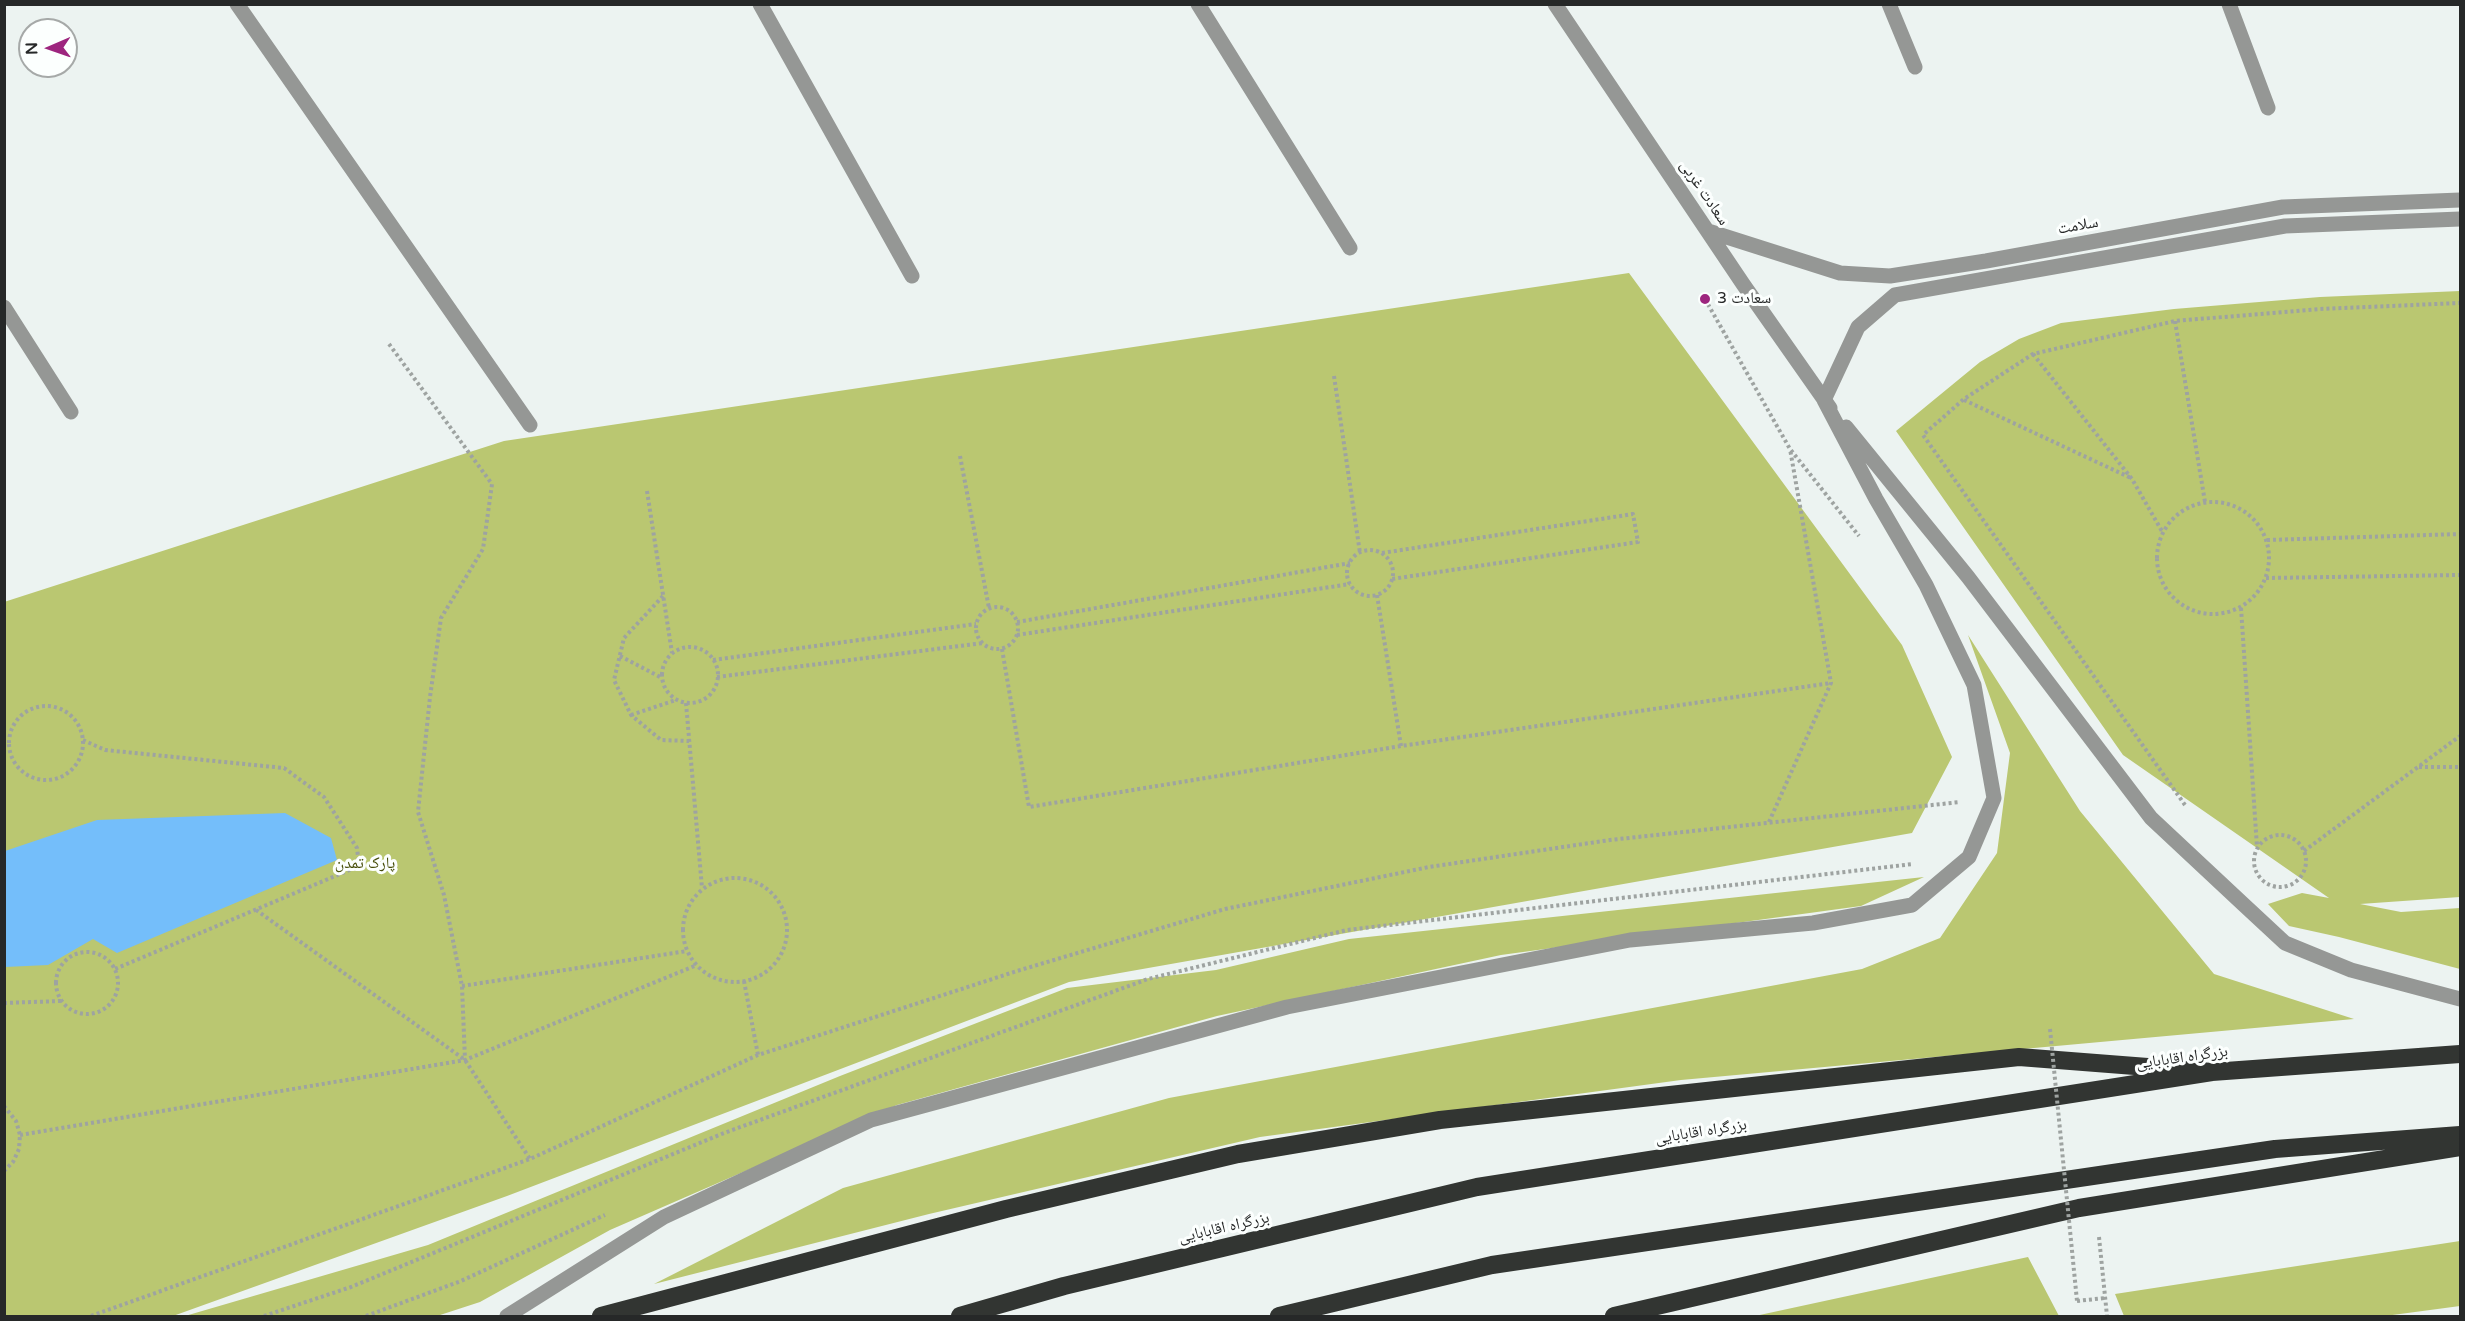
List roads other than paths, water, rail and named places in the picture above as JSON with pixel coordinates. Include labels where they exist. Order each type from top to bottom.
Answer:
[{"type":"highway","name":"بزرگراه اقابابایی","points":[[960,1317],[1064,1286],[1477,1187],[2212,1072],[2460,1054]]},
{"type":"highway","points":[[601,1317],[1006,1209],[1227,1156],[1440,1120],[2019,1057],[2212,1072]]},
{"type":"highway","points":[[1279,1317],[1492,1265],[2275,1149],[2460,1135]]},
{"type":"highway","points":[[1614,1317],[2096,1205],[2460,1147]]},
{"type":"street","points":[[237,4],[530,425]]},
{"type":"street","points":[[760,4],[912,276]]},
{"type":"street","points":[[1197,4],[1350,248]]},
{"type":"street","name":"سعادت غربی","points":[[1555,4],[1824,400]]},
{"type":"street","points":[[1889,4],[1916,67]]},
{"type":"street","points":[[2229,4],[2268,108]]},
{"type":"street","name":"سلامت","points":[[1708,231],[1840,273],[1890,276],[1986,261],[2283,207],[2460,200]]},
{"type":"street","points":[[1824,400],[1858,327],[1895,295],[2285,226],[2460,219]]},
{"type":"street","points":[[4,307],[72,412]]},
{"type":"street","points":[[1824,400],[1968,577],[2151,818],[2285,943],[2351,970],[2460,999]]},
{"type":"street","points":[[507,1317],[664,1217],[871,1120],[1287,1007],[1630,940],[1813,923],[1912,904],[1969,857],[1994,798],[1974,685],[1926,585],[1876,499],[1824,400]]},
{"type":"water","points":[[285,813],[331,838],[337,860],[117,953],[93,939],[48,965],[5,967],[5,851],[97,820]]},
{"type":"place","name":"سعادت 3","points":[[1705,299]]},
{"type":"park label","name":"پارک تمدن","points":[[365,864]]}]
